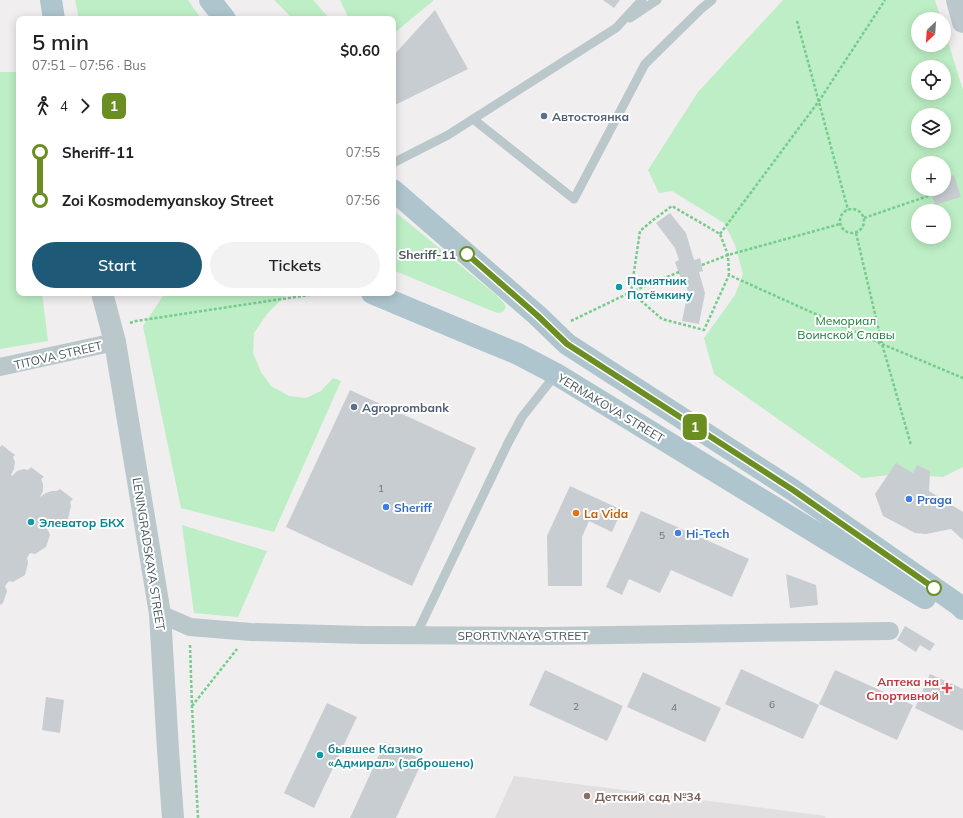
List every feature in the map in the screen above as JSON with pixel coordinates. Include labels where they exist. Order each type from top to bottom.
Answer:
[{"type":"main road","points":[[51,0],[54,16]]},
{"type":"main road","points":[[210,0],[223,16]]},
{"type":"main road","points":[[396,193],[538,316],[567,344],[793,490],[963,609]]},
{"type":"main road","name":"YERMAKOVA STREET","points":[[379,296],[518,354],[556,374],[831,542],[953,614],[963,618]]},
{"type":"street","points":[[957,0],[963,22]]},
{"type":"street","name":"LENINGRADSKAYA STREET","points":[[103,296],[114,335],[160,614],[168,750],[174,818]]},
{"type":"street","name":"TITOVA STREET","points":[[0,367],[114,335]]},
{"type":"street","name":"SPORTIVNAYA STREET","points":[[160,614],[190,627],[251,632],[365,635],[547,636],[890,631]]},
{"type":"lane","points":[[616,28],[642,0]]},
{"type":"lane","points":[[396,161],[448,135],[616,28],[657,0]]},
{"type":"lane","points":[[473,119],[574,199],[645,64],[712,0]]},
{"type":"lane","points":[[416,635],[522,417],[556,374]]},
{"type":"path","points":[[720,234],[819,101],[885,0]]},
{"type":"path","points":[[797,21],[848,210]]},
{"type":"path","points":[[864,218],[928,196]]},
{"type":"path","points":[[672,206],[720,234],[728,255],[729,274],[704,330],[662,319],[631,292],[640,231],[652,220],[672,206]]},
{"type":"path","points":[[848,210],[856,210],[862,214],[864,218],[863,225],[856,233],[848,233],[841,228],[839,221],[842,214],[848,210]]},
{"type":"path","points":[[702,265],[728,255],[840,224]]},
{"type":"path","points":[[856,233],[882,344],[911,444]]},
{"type":"path","points":[[567,344],[568,322],[631,292],[678,272]]},
{"type":"path","points":[[729,274],[882,344],[963,378]]},
{"type":"path","points":[[114,335],[136,321],[302,296]]},
{"type":"path","points":[[190,627],[192,706],[198,818]]},
{"type":"path","points":[[192,706],[251,632]]},
{"type":"shaded area","name":"Детский сад №34","points":[[514,776],[826,816],[825,818],[495,818]]},
{"type":"green space","points":[[75,0],[188,0],[199,16],[78,16]]},
{"type":"green space","points":[[274,0],[313,0],[327,16],[290,16]]},
{"type":"green space","points":[[340,0],[433,0],[396,32],[396,16],[348,16]]},
{"type":"green space","name":"Мемориал Воинской Славы","points":[[783,0],[935,0],[939,12],[911,12],[911,52],[951,51],[963,90],[963,467],[943,477],[900,474],[862,478],[714,374],[704,338],[735,295],[743,274],[735,245],[724,223],[672,191],[659,193],[648,170],[698,92]]},
{"type":"green space","points":[[0,72],[16,72],[16,296],[42,296],[48,341],[0,349]]},
{"type":"green space","points":[[396,212],[495,294],[506,307],[503,312],[498,313],[396,271]]},
{"type":"green space","points":[[163,296],[285,296],[267,314],[254,333],[253,353],[261,372],[271,386],[289,396],[306,398],[321,391],[333,378],[341,381],[274,532],[181,508],[143,326]]},
{"type":"green space","points":[[182,525],[267,551],[238,617],[194,613]]},
{"type":"building","points":[[603,0],[620,0],[614,8]]},
{"type":"building","points":[[435,10],[468,69],[396,105],[396,53]]},
{"type":"building","points":[[954,175],[961,197],[935,204],[932,196],[951,196],[951,176]]},
{"type":"building","points":[[670,213],[686,233],[694,260],[700,258],[703,271],[699,272],[705,293],[699,324],[682,321],[688,292],[684,278],[681,279],[675,262],[679,260],[675,248],[656,223]]},
{"type":"building","points":[[350,390],[476,448],[412,586],[286,527]]},
{"type":"building","name":"Элеватор БКХ","points":[[2,445],[15,455],[13,457],[15,462],[12,476],[17,471],[24,469],[28,470],[31,467],[44,477],[41,479],[43,491],[40,497],[46,493],[60,489],[73,499],[70,502],[71,506],[68,519],[56,526],[52,525],[48,530],[50,535],[46,547],[35,554],[30,553],[27,558],[28,563],[25,575],[13,582],[9,581],[5,586],[7,591],[3,603],[0,605],[0,447]]},
{"type":"building","name":"Praga","points":[[896,463],[913,473],[917,465],[930,471],[929,491],[963,512],[963,540],[951,529],[926,534],[915,533],[883,516],[875,494]]},
{"type":"building","points":[[570,486],[622,510],[612,532],[589,521],[582,537],[582,586],[548,586],[547,536]]},
{"type":"building","points":[[641,511],[749,559],[732,597],[671,570],[660,593],[629,579],[622,595],[606,587]]},
{"type":"building","points":[[786,574],[816,585],[818,605],[790,608]]},
{"type":"building","points":[[905,626],[935,644],[930,651],[920,645],[916,652],[897,640]]},
{"type":"building","points":[[741,669],[819,705],[803,739],[725,704]]},
{"type":"building","points":[[545,670],[623,706],[607,741],[529,705]]},
{"type":"building","points":[[835,670],[913,705],[897,740],[819,704]]},
{"type":"building","points":[[643,672],[721,708],[705,742],[627,707]]},
{"type":"building","points":[[930,674],[963,689],[963,731],[915,708]]},
{"type":"building","points":[[46,697],[64,700],[60,733],[42,730]]},
{"type":"building","name":"бывшее Казино «Адмирал» (заброшено)","points":[[327,703],[357,717],[314,808],[284,793]]},
{"type":"building","points":[[385,742],[423,760],[396,818],[350,818]]},
{"type":"bus line","name":"1","points":[[467,254],[538,316],[567,344],[793,490],[934,588]]},
{"type":"place","name":"Автостоянка","points":[[544,116]]},
{"type":"place","name":"Sheriff-11","points":[[467,254]]},
{"type":"place","name":"Памятник Потёмкину","points":[[619,287]]},
{"type":"place","name":"Agroprombank","points":[[354,407]]},
{"type":"place","name":"Praga","points":[[909,499]]},
{"type":"place","name":"Sheriff","points":[[386,507]]},
{"type":"place","name":"La Vida","points":[[576,513]]},
{"type":"place","name":"Элеватор БКХ","points":[[31,522]]},
{"type":"place","name":"Hi-Tech","points":[[678,533]]},
{"type":"place","name":"Аптека на Спортивной","points":[[947,688]]},
{"type":"place","name":"бывшее Казино «Адмирал» (заброшено)","points":[[320,755]]},
{"type":"place","name":"Детский сад №34","points":[[587,796]]}]
